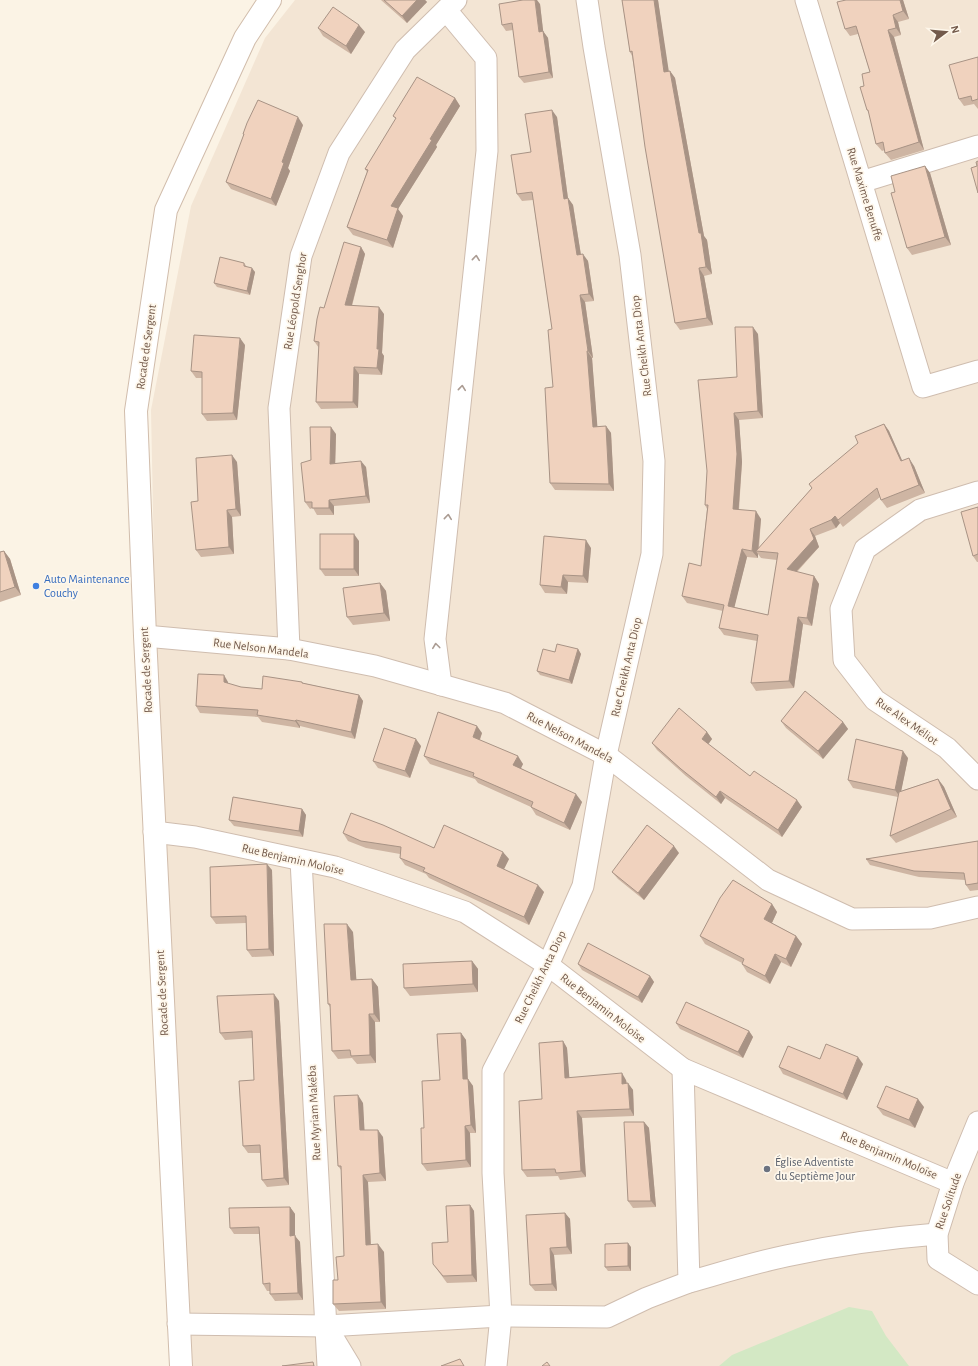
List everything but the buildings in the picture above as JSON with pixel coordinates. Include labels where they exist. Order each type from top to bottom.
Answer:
[{"type":"main road","name":"Rocade de Sergent","points":[[181,1366],[154,832],[136,411],[166,210],[245,38],[270,0]]},
{"type":"street","name":"Rue Cheikh Anta Diop","points":[[496,1366],[501,1316],[493,1173],[493,1071],[548,965],[583,886],[606,754],[652,554],[654,461],[630,255],[587,0]]},
{"type":"street","name":"Rue Maxime Benuffe","points":[[806,0],[923,387],[978,373]]},
{"type":"street","points":[[440,685],[435,639],[487,151],[486,58],[451,5]]},
{"type":"street","name":"Rue Léopold Senghor","points":[[289,649],[279,408],[301,256],[339,153],[405,50],[451,5]]},
{"type":"street","points":[[861,182],[978,146]]},
{"type":"street","name":"Rue Alex Méliot","points":[[978,492],[920,510],[865,549],[842,609],[844,660],[875,700],[947,748],[978,779]]},
{"type":"street","name":"Rue Nelson Mandela","points":[[145,636],[289,649],[374,666],[505,703],[606,754],[768,880],[852,919],[930,918],[978,907]]},
{"type":"street","name":"Rue Benjamin Moloïse","points":[[154,832],[195,837],[335,867],[465,912],[548,965],[683,1069],[953,1183]]},
{"type":"street","name":"Rue Myriam Makéba","points":[[301,860],[328,1366]]},
{"type":"street","points":[[683,1069],[689,1282]]},
{"type":"street","name":"Rue Solitude","points":[[978,1122],[953,1183],[937,1234],[938,1259],[978,1284]]},
{"type":"street","points":[[178,1324],[326,1326],[501,1316],[607,1317],[647,1298],[689,1282],[785,1256],[893,1237],[937,1234]]},
{"type":"street","points":[[326,1326],[350,1366]]},
{"type":"shaded area","points":[[295,0],[978,0],[978,1366],[170,1366],[151,410],[191,206],[265,38]]},
{"type":"green space","points":[[849,1307],[872,1311],[886,1336],[909,1366],[719,1366],[732,1355]]},
{"type":"place","name":"Auto Maintenance Couchy","points":[[36,586]]},
{"type":"place","name":"Église Adventiste du Septième Jour","points":[[767,1169]]}]
